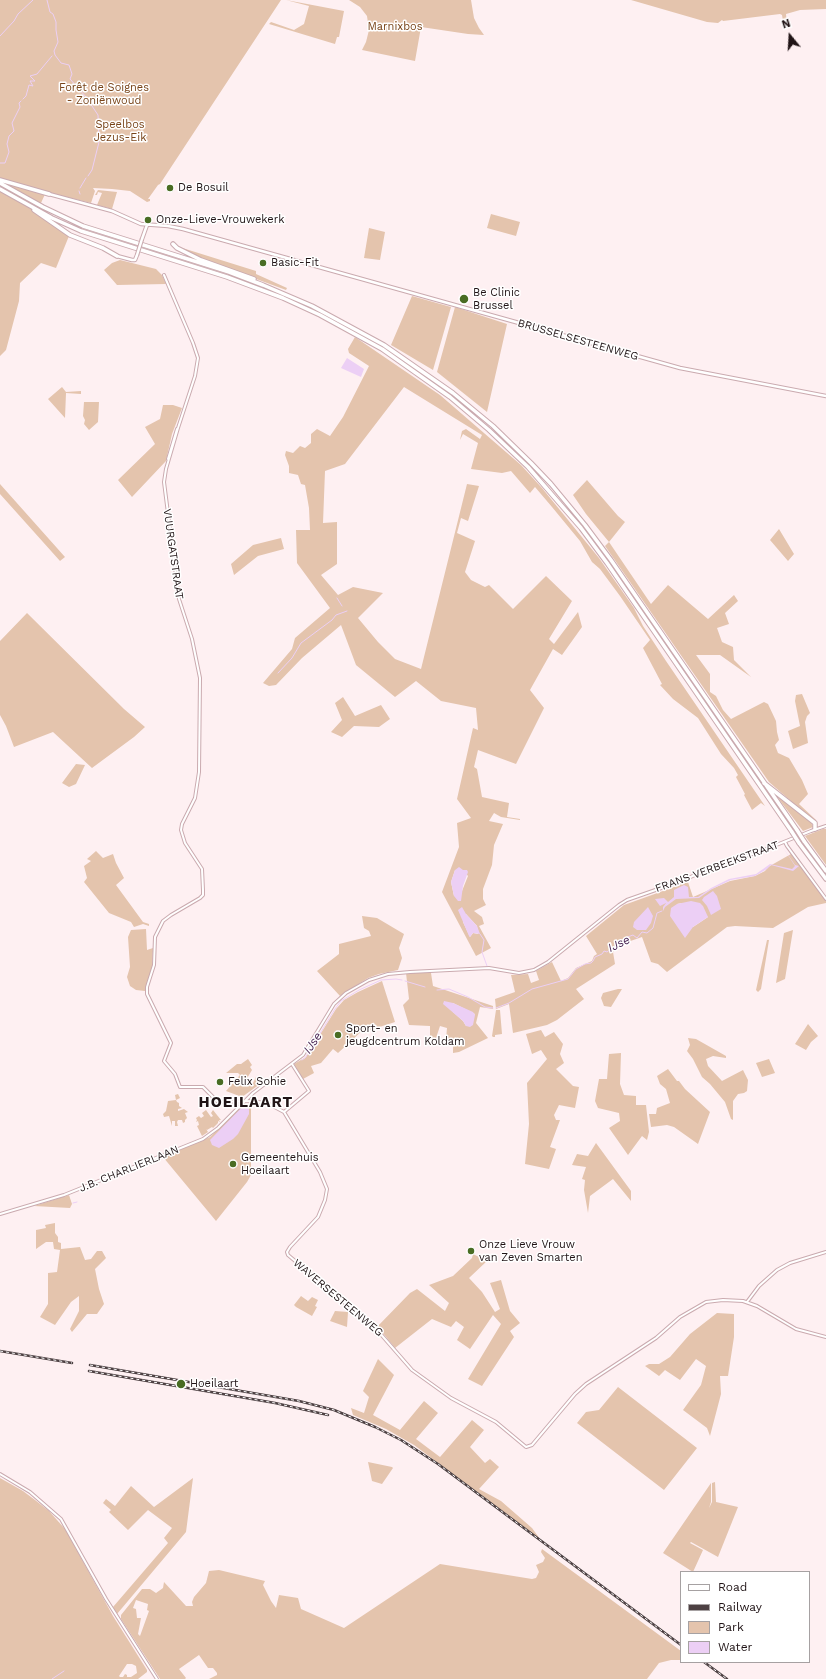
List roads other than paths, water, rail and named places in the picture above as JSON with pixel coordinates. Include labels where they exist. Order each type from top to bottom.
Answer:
[{"type":"highway","points":[[0,180],[49,194]]},
{"type":"highway","points":[[0,183],[54,213],[83,226],[228,272],[312,306],[407,360],[453,393],[512,444],[551,484],[585,525],[608,555],[796,830],[826,871]]},
{"type":"highway","points":[[0,189],[58,221],[93,235],[210,271],[262,289],[350,328]]},
{"type":"highway","points":[[33,208],[35,212],[65,232],[103,248],[117,256]]},
{"type":"highway","points":[[173,244],[175,248],[188,254],[258,281],[263,285]]},
{"type":"highway","points":[[359,333],[450,397],[523,462],[565,508],[607,563],[799,843],[826,879]]},
{"type":"highway","points":[[763,782],[769,785],[821,827]]},
{"type":"highway","points":[[815,822],[815,829]]},
{"type":"main road","name":"BRUSSELSESTEENWEG","points":[[49,194],[112,211],[141,224],[166,225],[183,229],[680,368],[826,396]]},
{"type":"main road","points":[[117,256],[135,260],[147,224]]},
{"type":"street","name":"VUURGATSTRAAT","points":[[164,274],[195,347],[198,358],[196,376],[178,428],[168,463],[164,486],[179,599],[193,644],[200,683],[200,764],[195,798],[183,822],[181,830],[185,843],[202,869],[203,893],[200,898],[171,915],[160,925],[155,937],[154,965],[146,991],[148,998],[167,1033],[171,1045],[164,1061],[172,1070],[180,1087],[204,1087],[216,1101],[220,1103],[245,1100]]},
{"type":"street","name":"FRANS VERBEEKSTRAAT","points":[[331,1008],[346,993],[370,980],[388,974],[486,968],[519,973],[534,970],[548,962],[627,900],[684,880],[721,863],[753,854],[826,826]]},
{"type":"street","points":[[785,842],[826,899]]},
{"type":"street","name":"J.B. CHARLIERLAAN","points":[[0,1214],[64,1195],[198,1142],[218,1128],[245,1100],[303,1055],[331,1008]]},
{"type":"street","points":[[245,1100],[269,1104],[284,1112],[309,1091],[292,1064]]},
{"type":"street","name":"WAVERSESTEENWEG","points":[[284,1112],[286,1118],[320,1172],[326,1189],[325,1200],[318,1217],[286,1252],[288,1255],[378,1331],[412,1370],[451,1398],[496,1422],[526,1447],[532,1446],[575,1394],[586,1384],[656,1338],[680,1317],[698,1306],[711,1301],[737,1300],[747,1302],[796,1329],[826,1337]]},
{"type":"street","points":[[747,1302],[759,1286],[777,1270],[790,1263],[826,1252]]},
{"type":"street","points":[[0,1474],[30,1492],[61,1519],[117,1617],[157,1679]]},
{"type":"water","points":[[347,358],[364,369],[361,377],[341,368]]},
{"type":"water","points":[[782,846],[795,865],[799,866],[793,871],[771,865],[755,876],[731,880],[712,889],[699,898],[676,899],[665,907],[663,911],[663,907],[666,903],[660,906],[655,899],[664,898],[668,902],[674,897],[674,890],[684,885],[688,887],[689,897],[698,897],[711,888],[729,879],[756,874],[770,864],[792,869],[795,866]]},
{"type":"water","points":[[459,867],[463,870],[467,870],[468,872],[463,886],[461,901],[458,901],[454,896],[451,882],[455,870]]},
{"type":"water","points":[[713,891],[717,896],[721,909],[711,915],[707,906],[702,900]]},
{"type":"water","points":[[691,901],[700,903],[708,917],[693,927],[685,938],[670,916],[671,908],[677,904]]},
{"type":"water","points":[[462,907],[477,926],[480,934],[473,933],[470,937],[469,936],[458,910]]},
{"type":"water","points":[[648,907],[653,916],[651,923],[646,930],[637,930],[633,927],[634,922]]},
{"type":"water","points":[[444,1001],[453,1003],[473,1012],[475,1015],[473,1025],[470,1027],[466,1026],[463,1021],[443,1004]]},
{"type":"water","points":[[244,1105],[246,1105],[249,1109],[249,1114],[238,1134],[219,1148],[212,1145],[210,1140]]},
{"type":"waterway","points":[[0,36],[14,21],[18,14],[33,0]]},
{"type":"waterway","points":[[47,0],[50,12],[53,14],[56,22],[58,42],[54,51],[55,55],[61,63],[69,65],[72,74],[70,79],[86,97]]},
{"type":"waterway","points":[[23,99],[26,96],[29,85],[33,86],[30,81],[35,81],[30,76],[37,74],[52,56]]},
{"type":"waterway","points":[[88,100],[98,115],[99,142],[92,170],[88,176]]},
{"type":"waterway","points":[[0,163],[5,163],[9,152],[7,144],[9,136],[14,131],[12,123],[20,107],[19,103],[21,101]]},
{"type":"waterway","points":[[80,188],[86,178]]},
{"type":"waterway","points":[[337,598],[342,606]]},
{"type":"waterway","points":[[278,673],[292,658],[301,643],[332,620],[336,615],[347,611]]},
{"type":"waterway","name":"IJse","points":[[496,1008],[509,1003],[532,989],[568,979],[576,969],[585,964],[591,963],[595,957],[602,954],[604,951],[607,952],[625,938],[633,935],[637,938],[642,932],[647,933],[653,928],[657,913],[662,911]]},
{"type":"waterway","points":[[480,934],[484,940],[482,952],[487,966]]},
{"type":"waterway","name":"IJse","points":[[302,1060],[305,1058],[341,1001],[359,990],[381,980],[402,980]]},
{"type":"waterway","name":"IJse","points":[[405,981],[425,987]]},
{"type":"waterway","name":"IJse","points":[[437,990],[449,989],[468,997],[485,1007],[493,1008]]},
{"type":"waterway","name":"IJse","points":[[73,1203],[77,1202]]},
{"type":"waterway","points":[[52,1679],[64,1671]]},
{"type":"railway","points":[[0,1351],[72,1363]]},
{"type":"railway","points":[[90,1365],[299,1401],[334,1410],[375,1427],[401,1440],[438,1464],[680,1644]]},
{"type":"railway","points":[[89,1371],[275,1403],[328,1415]]},
{"type":"railway","points":[[705,1663],[727,1679]]},
{"type":"place","name":"De Bosuil","points":[[170,188]]},
{"type":"place","name":"Onze-Lieve-Vrouwekerk","points":[[148,220]]},
{"type":"place","name":"Basic-Fit","points":[[263,263]]},
{"type":"place","name":"Be Clinic Brussel","points":[[464,299]]},
{"type":"place","name":"Sport- en jeugdcentrum Koldam","points":[[338,1035]]},
{"type":"place","name":"Felix Sohie","points":[[220,1082]]},
{"type":"place","name":"Gemeentehuis Hoeilaart","points":[[233,1164]]},
{"type":"place","name":"Onze Lieve Vrouw van Zeven Smarten","points":[[471,1251]]},
{"type":"place","name":"Hoeilaart","points":[[181,1384]]},
{"type":"district","name":"HOEILAART","points":[[246,1103]]},
{"type":"park label","name":"Marnixbos","points":[[395,27]]},
{"type":"park label","name":"Forêt de Soignes - Zoniënwoud","points":[[104,94]]},
{"type":"park label","name":"Speelbos Jezus-Eik","points":[[120,131]]}]
